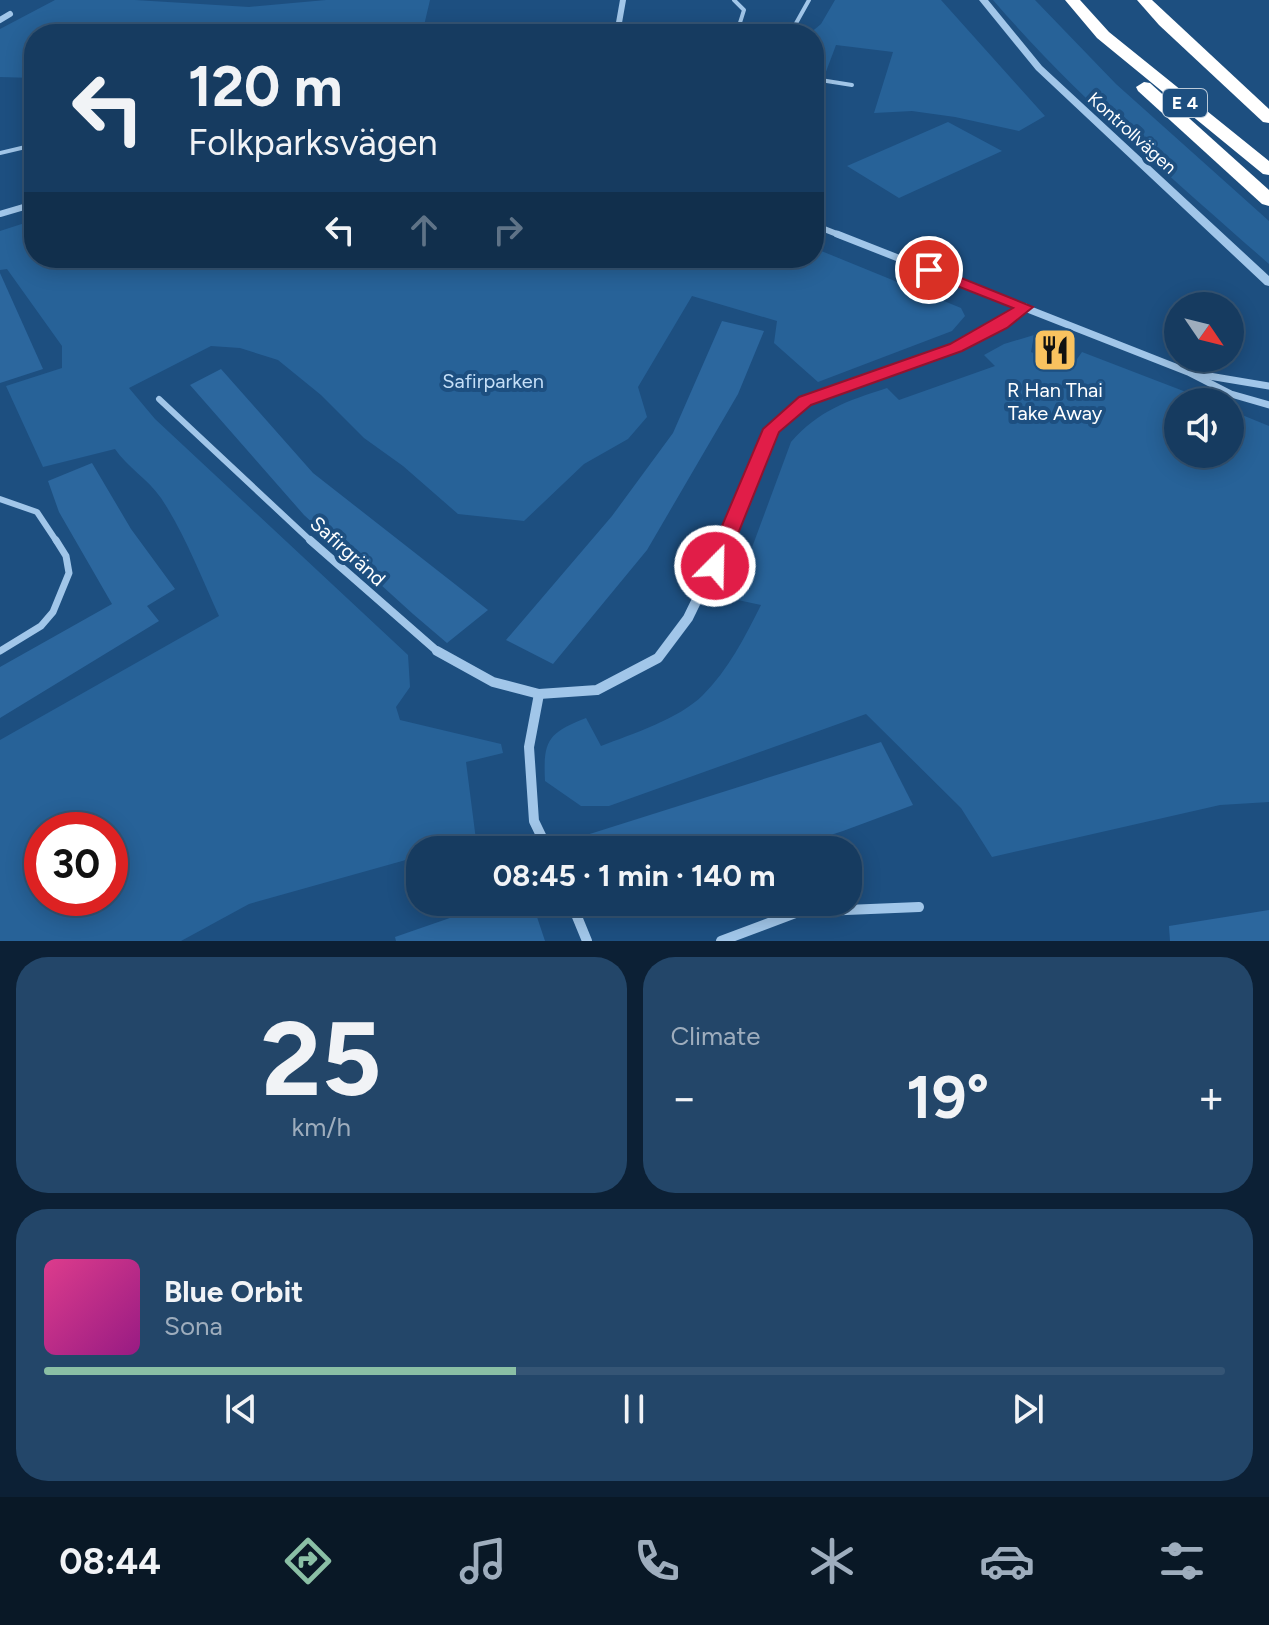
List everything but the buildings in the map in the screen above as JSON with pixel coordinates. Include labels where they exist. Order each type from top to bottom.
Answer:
[{"type":"highway","name":"E 4","points":[[1072,0],[1103,35],[1269,170]]},
{"type":"highway","name":"E 4","points":[[1144,0],[1269,118]]},
{"type":"highway","points":[[1103,35],[1147,91],[1269,200]]},
{"type":"street","points":[[619,24],[623,0]]},
{"type":"street","name":"Kontrollvägen","points":[[983,0],[1039,68],[1269,282]]},
{"type":"street","points":[[0,20],[10,14]]},
{"type":"street","points":[[0,214],[24,207]]},
{"type":"street","points":[[824,229],[1164,362]]},
{"type":"street","name":"Safirgränd","points":[[159,399],[360,587],[437,651],[493,682],[539,694],[597,690],[658,658],[688,618],[715,566],[771,429],[805,401],[956,348],[1025,307]]},
{"type":"street","points":[[1188,372],[1269,386]]},
{"type":"street","points":[[1188,372],[1231,394],[1269,405]]},
{"type":"street","points":[[539,694],[529,747],[534,821],[541,836]]},
{"type":"street","points":[[721,941],[798,912],[919,907]]},
{"type":"street","points":[[577,916],[587,941]]},
{"type":"lane","points":[[734,0],[744,10],[740,24]]},
{"type":"lane","points":[[796,24],[809,0]]},
{"type":"lane","points":[[824,81],[852,85]]},
{"type":"lane","points":[[0,153],[24,147]]},
{"type":"lane","points":[[0,499],[37,512],[66,556],[69,573],[53,612],[41,626],[0,651]]},
{"type":"green space","points":[[55,0],[135,0],[249,7],[326,0],[430,0],[424,24],[24,24],[24,78],[0,77],[0,29]]},
{"type":"green space","points":[[835,0],[941,0],[1045,116],[1019,131],[912,111],[874,113],[893,52],[836,45],[824,77],[824,24],[821,24]]},
{"type":"green space","points":[[993,0],[1035,0],[1116,84],[1269,221],[1269,264],[1092,104]]},
{"type":"green space","points":[[948,122],[1002,151],[899,198],[847,166]]},
{"type":"green space","name":"Safirparken","points":[[24,223],[24,268],[824,268],[824,252],[961,308],[965,316],[952,331],[818,382],[774,343],[777,321],[692,296],[638,387],[647,417],[628,439],[584,464],[524,521],[458,514],[403,466],[364,438],[321,395],[278,360],[240,348],[211,346],[129,388],[155,419],[408,655],[410,687],[396,707],[400,720],[501,744],[503,753],[466,762],[475,836],[406,836],[406,860],[249,904],[181,941],[0,941],[0,740],[219,616],[169,511],[156,491],[115,449],[43,467],[6,386],[62,368],[62,346],[7,269],[0,270],[0,231]]},
{"type":"green space","points":[[1034,335],[1031,352],[1070,369],[1082,352],[1176,388],[1164,388],[1164,468],[1244,468],[1244,416],[1269,426],[1269,802],[1220,805],[992,857],[961,808],[866,714],[609,806],[581,806],[545,781],[547,747],[563,728],[586,718],[601,746],[655,725],[693,704],[720,675],[761,605],[733,599],[791,442],[802,431],[834,408],[887,388],[899,400],[995,366],[984,355],[1004,344]]},
{"type":"place","name":"R Han Thai Take Away","points":[[1055,350]]},
{"type":"route","points":[[715,566],[771,429],[805,401],[956,348],[1025,307],[929,270]]}]
